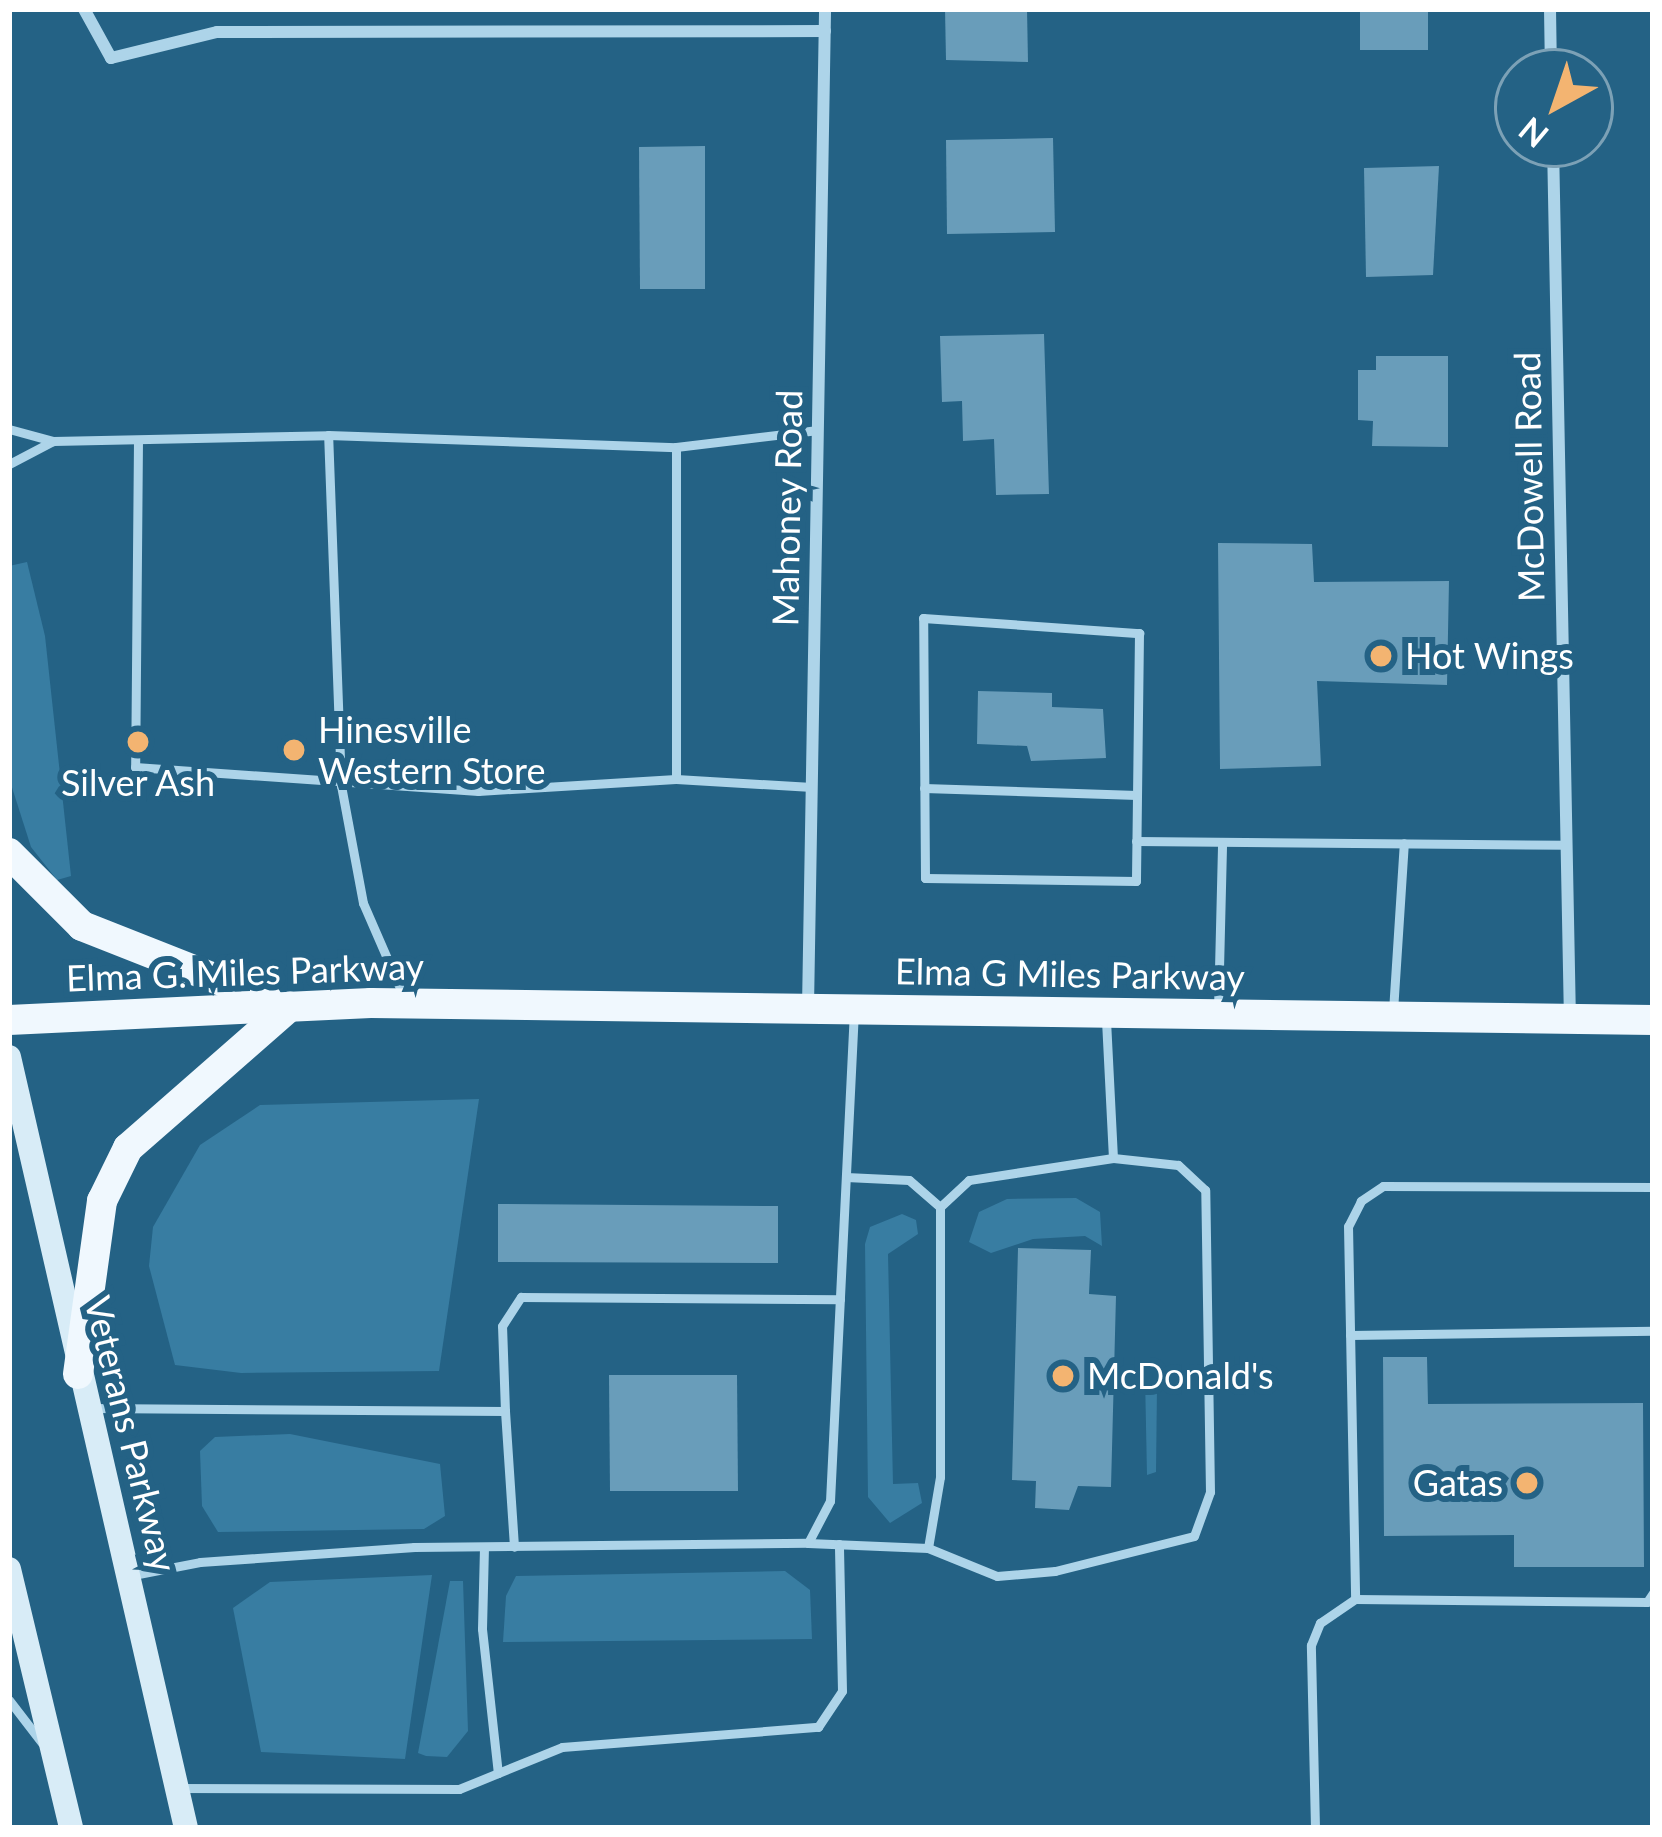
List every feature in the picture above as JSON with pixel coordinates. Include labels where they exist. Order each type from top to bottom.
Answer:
[{"type":"main road","points":[[9,853],[82,926],[290,1006],[128,1148],[102,1201],[78,1374]]},
{"type":"main road","name":"Elma G. Miles Parkway","points":[[9,1020],[290,1006],[484,1004]]},
{"type":"main road","name":"Elma G Miles Parkway","points":[[484,1004],[1570,1024],[1653,1020]]},
{"type":"main road","name":"Veterans Parkway","points":[[9,1057],[84,1408],[186,1828]]},
{"type":"main road","points":[[9,1569],[70,1828]]},
{"type":"street","points":[[84,9],[111,58],[217,32],[825,31]]},
{"type":"street","name":"Mahoney Road","points":[[808,1007],[825,9]]},
{"type":"street","points":[[1550,9],[1551,48]]},
{"type":"street","name":"McDowell Road","points":[[1553,168],[1570,1024]]},
{"type":"lane","points":[[9,429],[53,441],[328,435],[676,447],[818,430]]},
{"type":"lane","points":[[328,435],[341,786],[363,903],[406,1004]]},
{"type":"lane","points":[[138,440],[135,767],[341,786],[584,790],[676,778],[812,787]]},
{"type":"lane","points":[[9,464],[53,441]]},
{"type":"lane","points":[[676,447],[676,778]]},
{"type":"lane","points":[[923,618],[1139,633],[1136,881],[925,878],[924,788],[923,618]]},
{"type":"lane","points":[[924,788],[1137,795]]},
{"type":"lane","points":[[1136,841],[1567,845]]},
{"type":"lane","points":[[1217,1017],[1222,842]]},
{"type":"lane","points":[[1393,1020],[1405,843]]},
{"type":"lane","points":[[808,1543],[830,1501],[854,1008]]},
{"type":"lane","points":[[1106,1014],[1113,1158]]},
{"type":"lane","points":[[128,1576],[200,1562],[484,1547],[808,1543],[928,1548],[998,1576],[1055,1571],[1194,1536],[1210,1492],[1204,1190],[1178,1165],[1113,1158],[969,1180],[940,1207],[940,1477],[928,1548]]},
{"type":"lane","points":[[846,1177],[909,1180],[940,1207]]},
{"type":"lane","points":[[1354,1599],[1348,1226],[1361,1201],[1383,1186],[1653,1187]]},
{"type":"lane","points":[[514,1547],[502,1326],[521,1297],[840,1299]]},
{"type":"lane","points":[[1350,1335],[1653,1331]]},
{"type":"lane","points":[[84,1408],[505,1411]]},
{"type":"lane","points":[[177,1788],[459,1789],[562,1747],[818,1727],[842,1691],[839,1544]]},
{"type":"lane","points":[[484,1547],[482,1629],[498,1773]]},
{"type":"lane","points":[[1315,1828],[1311,1645],[1320,1623],[1354,1599],[1650,1598]]},
{"type":"lane","points":[[9,1700],[53,1758]]},
{"type":"shaded area","points":[[27,562],[45,636],[71,876],[57,880],[31,847],[9,778],[9,566]]},
{"type":"shaded area","points":[[479,1099],[439,1371],[241,1373],[175,1365],[149,1266],[153,1227],[200,1145],[260,1105]]},
{"type":"shaded area","points":[[1076,1198],[1100,1212],[1102,1246],[1085,1236],[1033,1239],[991,1253],[969,1242],[979,1212],[1007,1199]]},
{"type":"shaded area","points":[[902,1214],[916,1220],[918,1234],[888,1254],[893,1484],[918,1483],[922,1503],[890,1523],[868,1497],[865,1244],[870,1227]]},
{"type":"shaded area","points":[[1145,1376],[1157,1386],[1156,1472],[1147,1475]]},
{"type":"shaded area","points":[[290,1434],[440,1464],[445,1516],[424,1529],[218,1532],[202,1506],[200,1451],[215,1437]]},
{"type":"shaded area","points":[[785,1571],[810,1590],[812,1639],[503,1642],[506,1596],[516,1576]]},
{"type":"shaded area","points":[[432,1575],[405,1759],[261,1752],[233,1608],[270,1582]]},
{"type":"shaded area","points":[[450,1581],[463,1581],[468,1731],[447,1757],[426,1756],[418,1753]]},
{"type":"building","points":[[945,9],[1027,9],[1028,62],[946,60]]},
{"type":"building","points":[[1360,9],[1428,9],[1428,50],[1360,50]]},
{"type":"building","points":[[1053,138],[1055,232],[947,234],[946,140]]},
{"type":"building","points":[[705,146],[705,289],[640,289],[639,147]]},
{"type":"building","points":[[1439,166],[1433,275],[1366,277],[1364,168]]},
{"type":"building","points":[[1044,334],[1049,494],[996,495],[994,439],[963,441],[962,401],[942,402],[940,336]]},
{"type":"building","points":[[1376,356],[1448,356],[1448,447],[1372,446],[1373,421],[1358,420],[1358,370],[1376,370]]},
{"type":"building","points":[[1218,543],[1312,544],[1314,582],[1449,581],[1447,685],[1317,681],[1321,766],[1220,769]]},
{"type":"building","points":[[978,691],[1052,693],[1052,707],[1103,709],[1106,758],[1031,761],[1027,746],[977,744]]},
{"type":"building","points":[[498,1204],[778,1206],[778,1263],[498,1262]]},
{"type":"building","points":[[1018,1248],[1091,1250],[1089,1294],[1116,1296],[1111,1487],[1078,1486],[1069,1510],[1035,1508],[1036,1481],[1012,1480]]},
{"type":"building","points":[[1383,1357],[1427,1357],[1428,1404],[1643,1403],[1644,1567],[1514,1567],[1514,1535],[1384,1536]]},
{"type":"building","points":[[609,1375],[737,1375],[738,1491],[610,1491]]},
{"type":"place","name":"Hot Wings","points":[[1381,656]]},
{"type":"place","name":"Silver Ash","points":[[138,742]]},
{"type":"place","name":"Hinesville Western Store","points":[[294,750]]},
{"type":"place","name":"McDonald's","points":[[1063,1376]]},
{"type":"place","name":"Gatas","points":[[1527,1483]]}]
